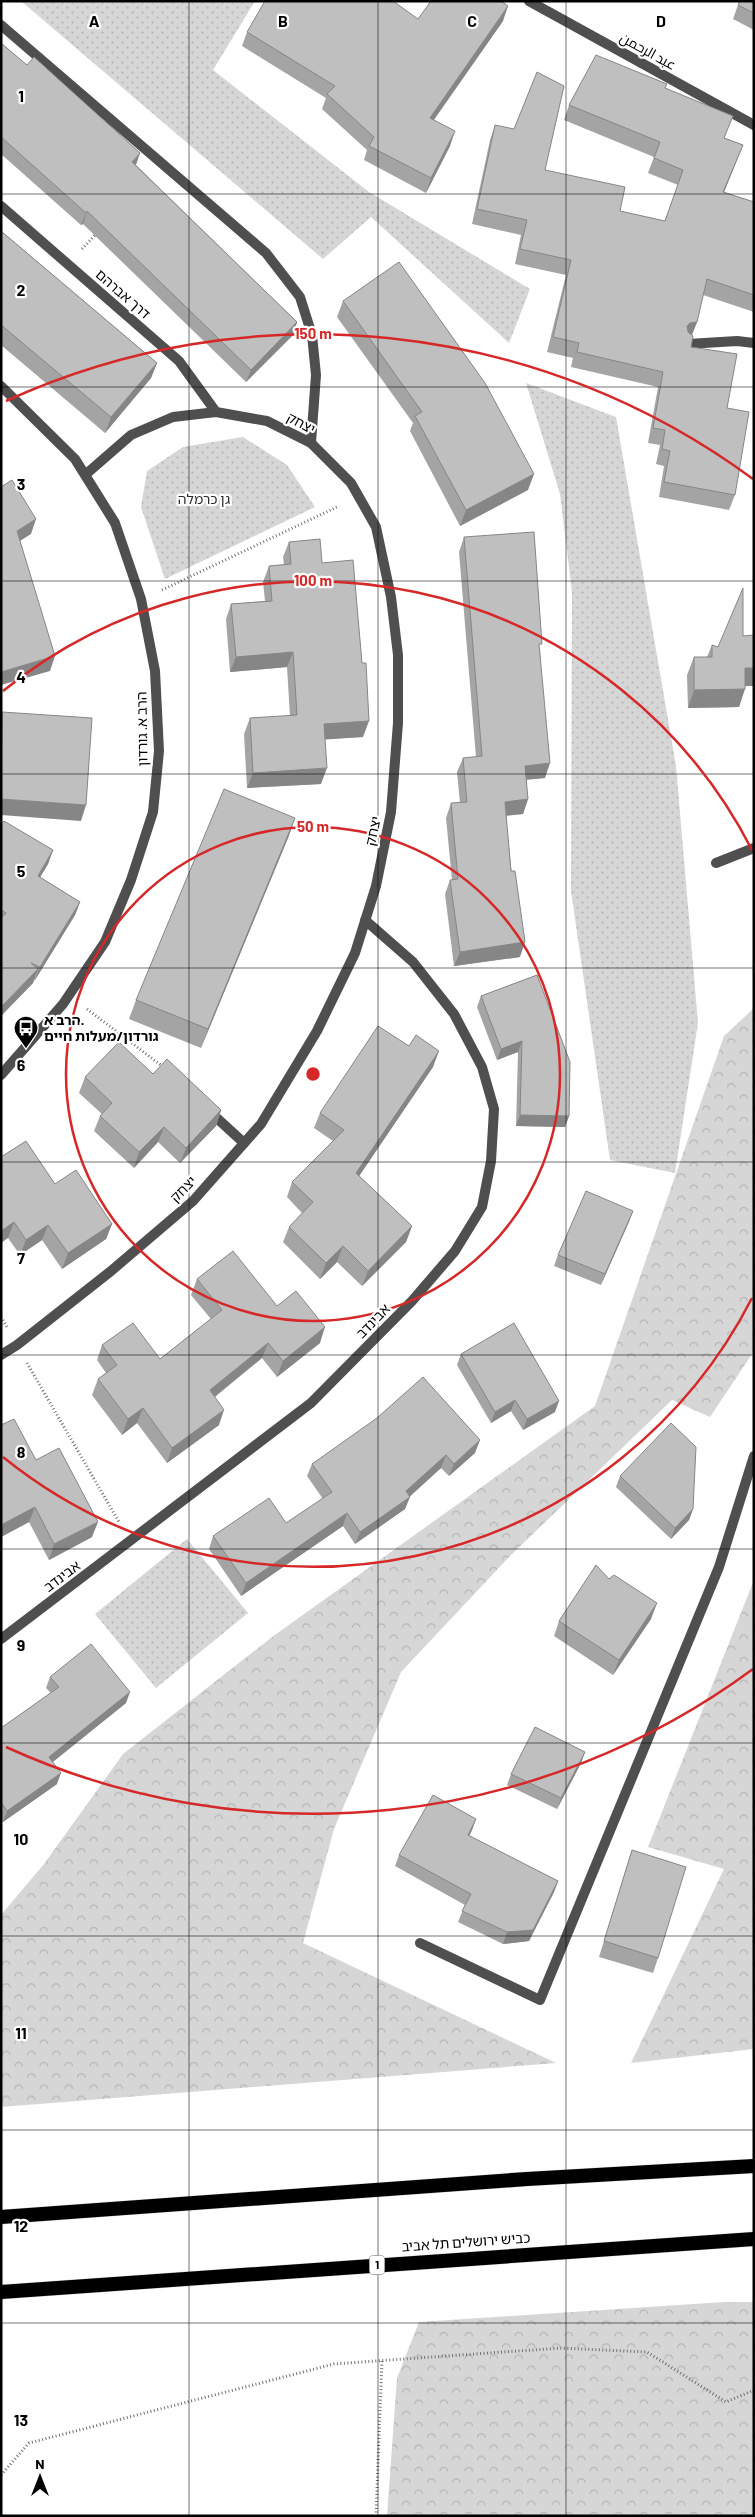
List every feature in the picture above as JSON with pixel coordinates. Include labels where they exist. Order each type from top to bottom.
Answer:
[{"type":"highway","points":[[1,2217],[517,2179],[754,2166]]},
{"type":"highway","name":"כביש ירושלים תל אביב","points":[[1,2292],[754,2239]]},
{"type":"street","name":"عبد الرحمن","points":[[529,1],[754,125]]},
{"type":"street","points":[[1,25],[266,253],[300,297],[312,335],[316,375],[311,443]]},
{"type":"street","name":"דרך אברהם","points":[[1,206],[179,361],[216,412]]},
{"type":"street","points":[[688,344],[737,341],[754,343]]},
{"type":"street","name":"הרב א. גורדון","points":[[1,386],[75,459],[115,523],[141,599],[155,671],[159,750],[153,812],[131,880],[105,942],[69,994],[1,1075]]},
{"type":"street","name":"יצחק","points":[[1,1355],[17,1345],[111,1271],[193,1201],[261,1124],[317,1031],[355,953],[376,886],[392,812],[398,723],[398,655],[392,597],[376,527],[351,483],[311,443],[267,421],[216,412],[173,417],[131,436],[84,475]]},
{"type":"street","points":[[716,863],[754,848]]},
{"type":"street","name":"אבינדב","points":[[1,1639],[311,1403],[412,1301],[455,1251],[482,1207],[491,1161],[494,1109],[482,1067],[454,1014],[413,962],[365,920]]},
{"type":"street","points":[[203,1104],[244,1143]]},
{"type":"street","points":[[420,1943],[540,2000],[719,1567],[754,1456]]},
{"type":"path","points":[[68,264],[102,228]]},
{"type":"path","points":[[141,599],[359,497]]},
{"type":"path","points":[[69,994],[162,1066]]},
{"type":"path","points":[[1,1317],[130,1542]]},
{"type":"path","points":[[1,2475],[29,2444],[334,2364],[560,2348],[647,2352],[726,2402],[754,2390]]},
{"type":"path","points":[[376,2516],[382,2360]]},
{"type":"green space","points":[[21,1],[255,1],[213,70],[369,192],[530,289],[509,343],[371,217],[323,259]]},
{"type":"green space","points":[[526,383],[616,417],[676,766],[698,1023],[675,1173],[610,1160],[571,891],[572,592],[560,494]]},
{"type":"green space","name":"גן כרמלה","points":[[243,437],[287,465],[315,507],[165,579],[141,507],[147,471],[183,447]]},
{"type":"green space","points":[[754,1008],[754,1351],[710,1417],[672,1400],[511,1555],[401,1672],[334,1829],[303,1943],[556,2063],[1,2107],[1,1915],[44,1864],[123,1754],[272,1637],[595,1406],[724,1036]]},
{"type":"green space","points":[[187,1539],[248,1613],[156,1688],[95,1614]]},
{"type":"green space","points":[[754,1580],[754,2049],[631,2063],[724,1869],[648,1847]]},
{"type":"green space","points":[[724,2302],[754,2302],[754,2516],[387,2516],[397,2378],[419,2322]]},
{"type":"building","points":[[265,1],[393,1],[418,19],[431,1],[501,1],[508,6],[430,118],[455,131],[431,178],[369,146],[374,137],[327,94],[335,86],[247,32]]},
{"type":"building","points":[[740,1],[754,1],[754,13],[738,5]]},
{"type":"building","points":[[1,43],[27,65],[34,57],[140,153],[132,162],[297,322],[251,370],[87,211],[86,213],[1,137]]},
{"type":"building","points":[[596,55],[667,84],[665,88],[733,116],[724,138],[743,145],[723,192],[754,202],[754,295],[707,279],[697,322],[690,323],[687,326],[688,332],[693,336],[691,347],[737,354],[727,408],[749,412],[735,495],[664,482],[670,451],[662,449],[665,430],[653,428],[663,372],[577,352],[579,343],[553,337],[571,260],[520,249],[527,220],[477,209],[495,125],[514,129],[537,72],[564,86],[545,170],[625,187],[620,211],[665,221],[683,170],[654,158],[660,142],[569,105]]},
{"type":"building","points":[[1,231],[157,363],[111,417],[1,325]]},
{"type":"building","points":[[399,262],[485,383],[534,474],[466,510],[415,416],[422,412],[343,301]]},
{"type":"building","points":[[12,480],[36,519],[17,531],[55,656],[1,672],[1,487]]},
{"type":"building","points":[[534,532],[542,644],[539,644],[550,763],[525,766],[528,799],[505,802],[511,871],[515,871],[525,942],[460,952],[450,880],[458,879],[451,803],[467,802],[463,758],[482,756],[464,537]]},
{"type":"building","points":[[320,539],[322,563],[353,560],[362,663],[366,663],[369,721],[324,724],[327,768],[253,773],[250,718],[297,715],[293,652],[236,657],[231,604],[272,601],[269,566],[291,564],[289,542]]},
{"type":"building","points":[[743,588],[743,636],[754,635],[754,668],[745,668],[745,689],[694,690],[694,657],[712,657],[712,645],[718,647]]},
{"type":"building","points":[[2,712],[92,718],[86,805],[1,799]]},
{"type":"building","points":[[224,789],[295,818],[208,1029],[136,1000]]},
{"type":"building","points":[[4,821],[53,850],[38,876],[80,902],[40,967],[31,963],[38,969],[1,1007],[1,918],[6,913],[1,910],[1,824]]},
{"type":"building","points":[[537,975],[570,1062],[569,1116],[520,1115],[522,1041],[501,1049],[481,996]]},
{"type":"building","points":[[378,1026],[409,1046],[416,1035],[439,1051],[356,1173],[412,1226],[368,1271],[343,1246],[326,1263],[289,1227],[313,1202],[292,1182],[344,1130],[320,1113]]},
{"type":"building","points":[[119,1042],[153,1074],[167,1059],[221,1110],[186,1148],[164,1127],[139,1152],[100,1116],[112,1103],[85,1077]]},
{"type":"building","points":[[26,1141],[55,1184],[76,1170],[112,1224],[68,1253],[48,1225],[26,1240],[14,1222],[1,1231],[1,1157]]},
{"type":"building","points":[[586,1191],[633,1211],[605,1274],[558,1255]]},
{"type":"building","points":[[233,1251],[277,1306],[296,1291],[325,1327],[283,1361],[268,1343],[210,1390],[224,1410],[172,1448],[143,1408],[128,1419],[98,1379],[117,1365],[102,1345],[133,1323],[160,1359],[222,1310],[197,1279]]},
{"type":"building","points":[[514,1323],[559,1401],[527,1419],[515,1400],[495,1412],[461,1354]]},
{"type":"building","points":[[423,1377],[480,1440],[454,1464],[446,1455],[406,1491],[410,1497],[360,1532],[347,1513],[246,1583],[213,1536],[269,1498],[286,1523],[332,1492],[312,1464],[377,1418]]},
{"type":"building","points":[[14,1419],[36,1460],[59,1448],[98,1522],[54,1544],[35,1507],[1,1525],[1,1425]]},
{"type":"building","points":[[671,1423],[696,1447],[693,1509],[675,1528],[620,1476]]},
{"type":"building","points":[[596,1565],[609,1579],[614,1575],[657,1603],[619,1660],[559,1621]]},
{"type":"building","points":[[91,1644],[130,1692],[49,1757],[61,1773],[7,1811],[1,1802],[1,1728],[59,1687],[50,1677]]},
{"type":"building","points":[[535,1727],[585,1752],[561,1798],[511,1774]]},
{"type":"building","points":[[433,1795],[476,1819],[468,1835],[558,1881],[533,1930],[507,1932],[462,1911],[471,1894],[399,1855]]},
{"type":"building","points":[[632,1850],[686,1867],[658,1958],[604,1941]]},
{"type":"place","name":"הרב א. גורדון/מעלות חיים","points":[[26,1049]]}]
